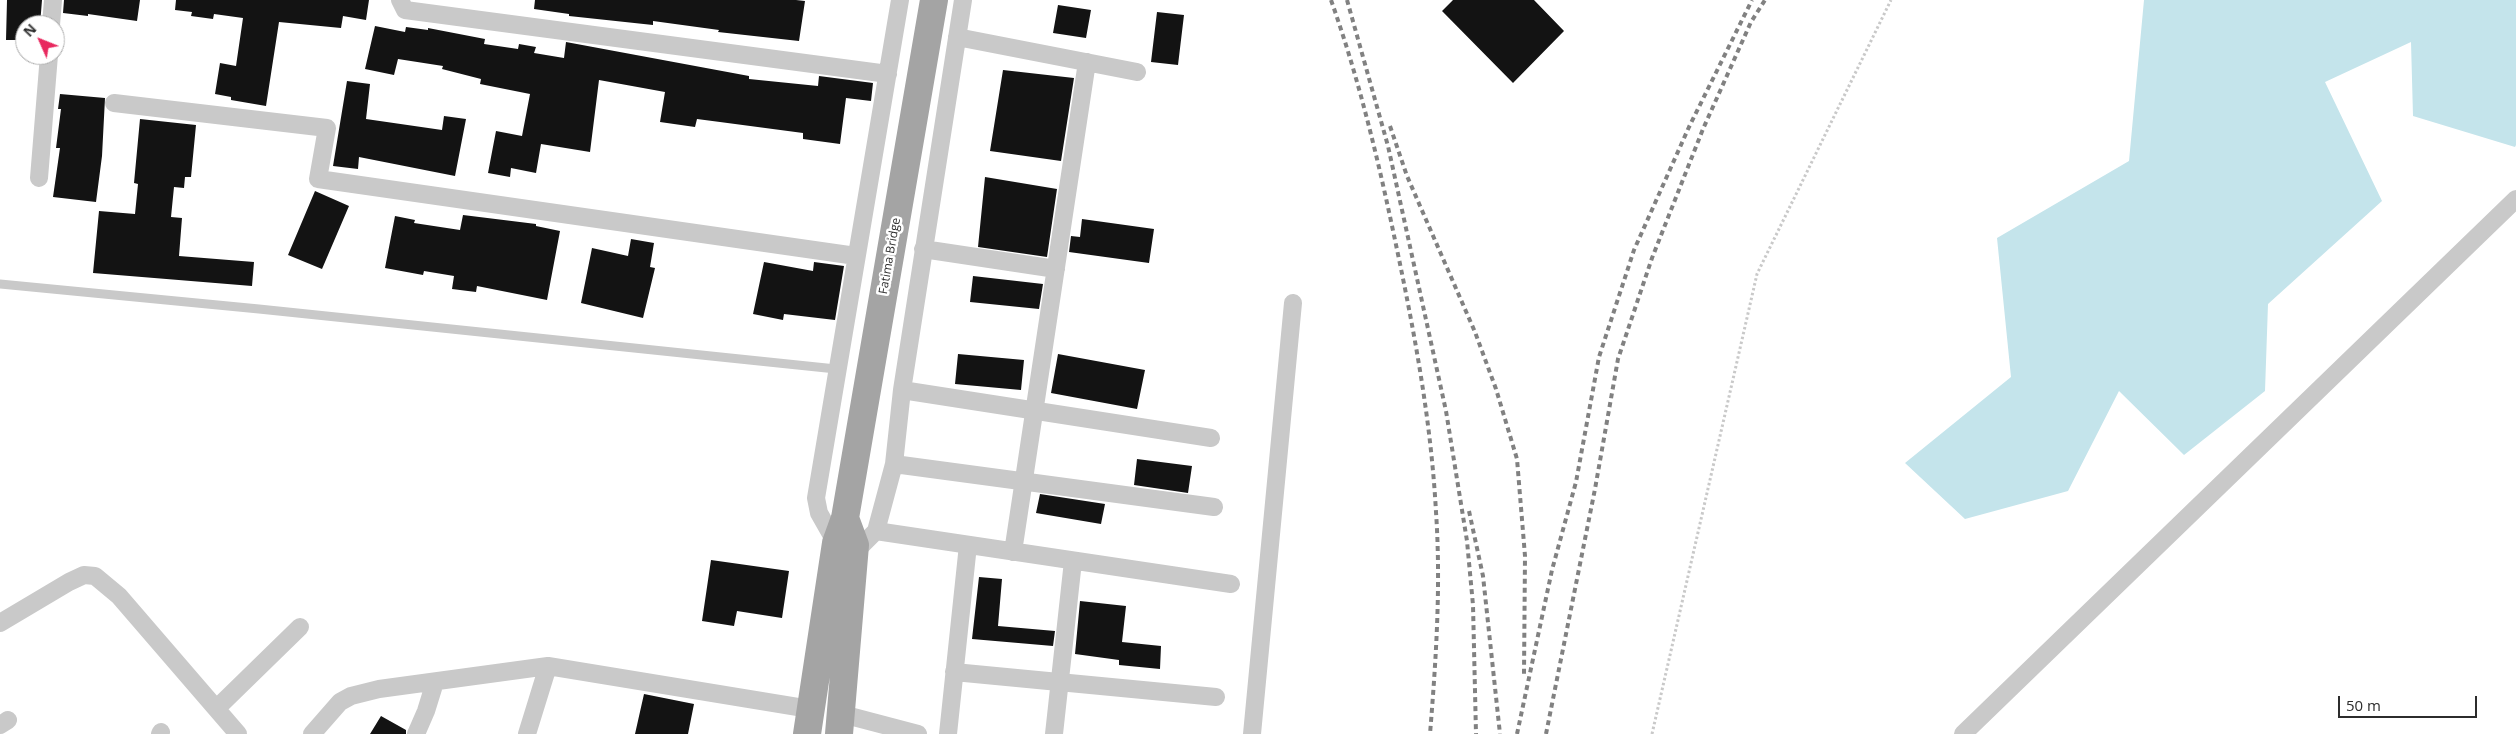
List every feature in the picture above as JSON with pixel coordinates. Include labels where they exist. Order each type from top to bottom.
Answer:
[{"type":"main road","name":"Fatima Bridge","points":[[846,531],[934,0]]},
{"type":"main road","points":[[808,721],[846,531]]},
{"type":"main road","points":[[841,724],[846,531]]},
{"type":"street","points":[[52,15],[53,0]]},
{"type":"street","points":[[400,0],[405,10],[888,74]]},
{"type":"street","points":[[900,0],[836,369],[816,498],[819,513],[846,531],[876,530],[1230,584]]},
{"type":"street","points":[[876,530],[894,464],[902,390],[964,0]]},
{"type":"street","points":[[957,37],[1137,72]]},
{"type":"street","points":[[1014,552],[1087,62]]},
{"type":"street","points":[[39,178],[48,65]]},
{"type":"street","points":[[114,103],[327,128],[318,179],[856,256]]},
{"type":"street","points":[[1963,734],[2516,199]]},
{"type":"street","points":[[924,249],[1056,269]]},
{"type":"street","points":[[1252,734],[1293,303]]},
{"type":"street","points":[[902,390],[1211,438]]},
{"type":"street","points":[[894,464],[1214,507]]},
{"type":"street","points":[[948,734],[968,545]]},
{"type":"street","points":[[1054,734],[1073,561]]},
{"type":"street","points":[[0,623],[69,582],[84,575],[95,576],[119,596],[238,734]]},
{"type":"street","points":[[217,708],[300,627]]},
{"type":"street","points":[[312,734],[340,702],[351,696],[379,689],[548,666],[808,721]]},
{"type":"street","points":[[528,734],[548,666]]},
{"type":"street","points":[[954,672],[1216,697]]},
{"type":"street","points":[[416,734],[426,711],[434,682]]},
{"type":"street","points":[[841,724],[918,734]]},
{"type":"lane","points":[[0,284],[259,308],[836,369]]},
{"type":"path","points":[[1652,734],[1757,274],[1891,0]]},
{"type":"water","points":[[2144,0],[2516,0],[2516,145],[2515,147],[2413,116],[2411,42],[2325,82],[2382,201],[2268,304],[2265,391],[2184,455],[2119,391],[2068,491],[1965,519],[1905,463],[2011,377],[1997,238],[2129,161]]},
{"type":"building","points":[[7,0],[42,0],[41,15],[15,15],[15,40],[6,40]]},
{"type":"building","points":[[64,0],[140,0],[137,21],[88,14],[88,16],[63,13]]},
{"type":"building","points":[[176,0],[369,0],[366,20],[343,16],[341,28],[279,22],[266,106],[231,100],[231,97],[215,94],[220,63],[236,66],[243,18],[214,14],[213,19],[191,16],[192,12],[175,10]]},
{"type":"building","points":[[535,0],[805,1],[799,41],[718,32],[719,30],[653,21],[653,25],[569,16],[569,14],[534,9]]},
{"type":"building","points":[[1453,0],[1534,0],[1564,31],[1513,83],[1442,11]]},
{"type":"building","points":[[1058,5],[1091,10],[1086,38],[1053,33]]},
{"type":"building","points":[[1157,12],[1184,15],[1178,65],[1151,62]]},
{"type":"building","points":[[375,26],[405,32],[406,27],[428,30],[428,28],[485,39],[484,44],[518,49],[519,44],[536,47],[534,53],[564,58],[566,42],[749,76],[749,79],[818,86],[819,76],[873,83],[871,101],[846,98],[840,144],[803,139],[803,133],[697,119],[695,127],[660,122],[665,92],[599,80],[590,152],[541,144],[536,173],[511,168],[510,177],[488,173],[496,131],[522,136],[530,94],[480,84],[481,79],[442,69],[443,66],[398,59],[394,75],[365,69]]},
{"type":"building","points":[[1003,70],[1074,78],[1061,161],[990,151]]},
{"type":"building","points":[[347,81],[370,84],[366,119],[442,130],[444,116],[466,119],[455,176],[359,157],[358,169],[333,166]]},
{"type":"building","points":[[60,94],[105,98],[102,156],[96,202],[53,197],[60,148],[56,148],[61,109],[58,109]]},
{"type":"building","points":[[140,119],[196,125],[191,177],[185,177],[184,188],[174,187],[171,217],[182,218],[179,256],[254,262],[252,286],[93,273],[99,211],[135,214],[138,184],[134,183]]},
{"type":"building","points":[[985,177],[1057,189],[1047,257],[978,247]]},
{"type":"building","points":[[315,191],[349,206],[322,269],[288,255]]},
{"type":"building","points":[[463,215],[536,224],[536,226],[560,231],[547,300],[477,286],[476,292],[452,289],[454,276],[424,271],[423,275],[385,268],[395,216],[415,220],[414,223],[460,230]]},
{"type":"building","points":[[1082,219],[1154,229],[1149,263],[1069,252],[1071,236],[1080,237]]},
{"type":"building","points":[[631,239],[654,243],[650,267],[655,268],[643,318],[581,303],[592,248],[628,256]]},
{"type":"building","points":[[764,262],[813,271],[814,262],[844,266],[835,320],[784,314],[783,320],[753,314]]},
{"type":"building","points":[[973,276],[1043,284],[1039,309],[970,302]]},
{"type":"building","points":[[958,354],[1024,360],[1021,390],[955,384]]},
{"type":"building","points":[[1058,354],[1145,370],[1137,409],[1051,393]]},
{"type":"building","points":[[1137,459],[1192,466],[1188,493],[1134,485]]},
{"type":"building","points":[[1040,494],[1105,504],[1101,524],[1036,513]]},
{"type":"building","points":[[711,560],[789,571],[782,618],[737,611],[734,626],[702,621]]},
{"type":"building","points":[[979,577],[1002,579],[998,626],[1055,631],[1053,646],[972,639]]},
{"type":"building","points":[[1080,601],[1126,606],[1122,642],[1161,646],[1160,669],[1119,665],[1119,660],[1075,654]]},
{"type":"building","points":[[644,694],[694,704],[688,734],[635,734]]},
{"type":"building","points":[[381,716],[406,730],[406,734],[370,734]]},
{"type":"railway","points":[[1331,0],[1359,89],[1382,179],[1409,308],[1426,409],[1434,478],[1438,568],[1436,651],[1430,734]]},
{"type":"railway","points":[[1347,0],[1388,146],[1446,411],[1467,541],[1473,605],[1476,734]]},
{"type":"railway","points":[[1517,734],[1552,570],[1576,482],[1599,357],[1634,250],[1689,127],[1752,0]]},
{"type":"railway","points":[[1546,734],[1595,489],[1618,359],[1652,258],[1703,129],[1751,22],[1765,0]]},
{"type":"railway","points":[[1390,126],[1407,176],[1475,332],[1496,389],[1517,459],[1525,556],[1524,674]]},
{"type":"railway","points":[[1469,511],[1483,576],[1500,734]]}]
